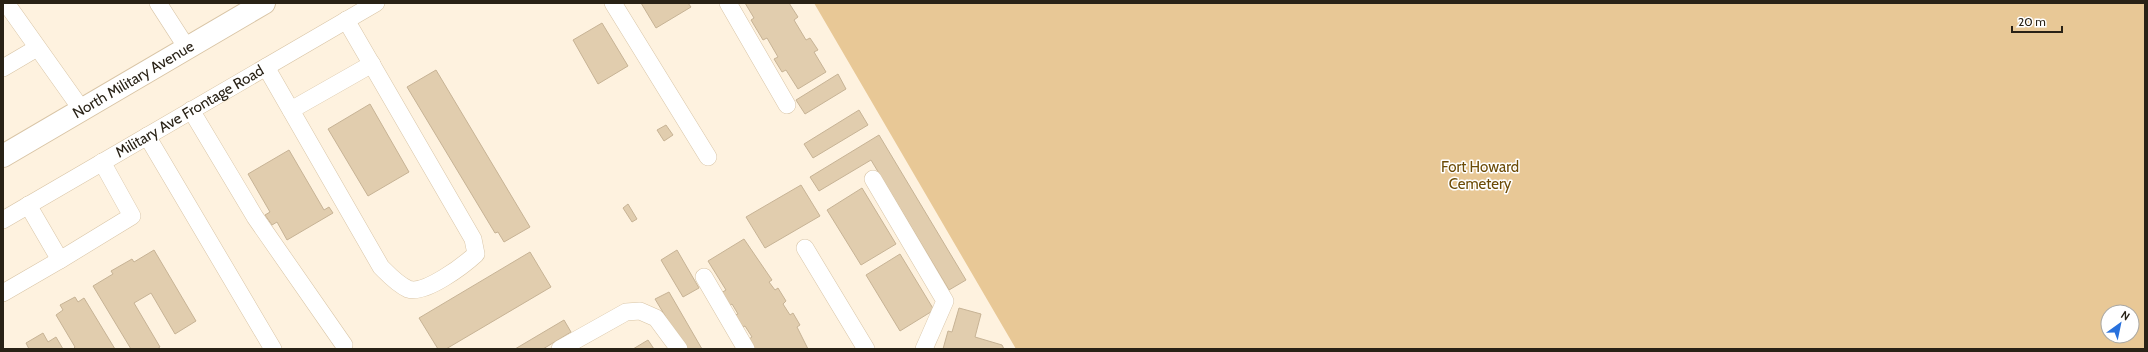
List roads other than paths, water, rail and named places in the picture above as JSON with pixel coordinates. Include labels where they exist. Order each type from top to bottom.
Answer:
[{"type":"main road","name":"North Military Avenue","points":[[3,156],[264,3]]},
{"type":"street","points":[[6,3],[82,110]]},
{"type":"street","points":[[158,3],[187,48]]},
{"type":"street","name":"Military Ave Frontage Road","points":[[3,220],[376,3]]},
{"type":"street","points":[[613,3],[708,157]]},
{"type":"street","points":[[728,3],[787,106]]},
{"type":"street","points":[[266,67],[381,267],[393,280],[409,289],[422,289],[462,267],[476,254],[473,239],[346,20]]},
{"type":"street","points":[[3,68],[37,48]]},
{"type":"street","points":[[291,110],[372,64]]},
{"type":"street","points":[[191,110],[255,217],[344,344]]},
{"type":"street","points":[[147,136],[273,349]]},
{"type":"street","points":[[3,293],[132,216],[102,162]]},
{"type":"street","points":[[873,179],[945,301],[924,349]]},
{"type":"street","points":[[28,205],[60,260]]},
{"type":"street","points":[[805,248],[866,349]]},
{"type":"street","points":[[704,277],[746,349]]},
{"type":"street","points":[[560,349],[626,312],[640,311],[656,318],[679,349]]},
{"type":"park label","name":"Fort Howard Cemetery","points":[[1480,176]]}]
